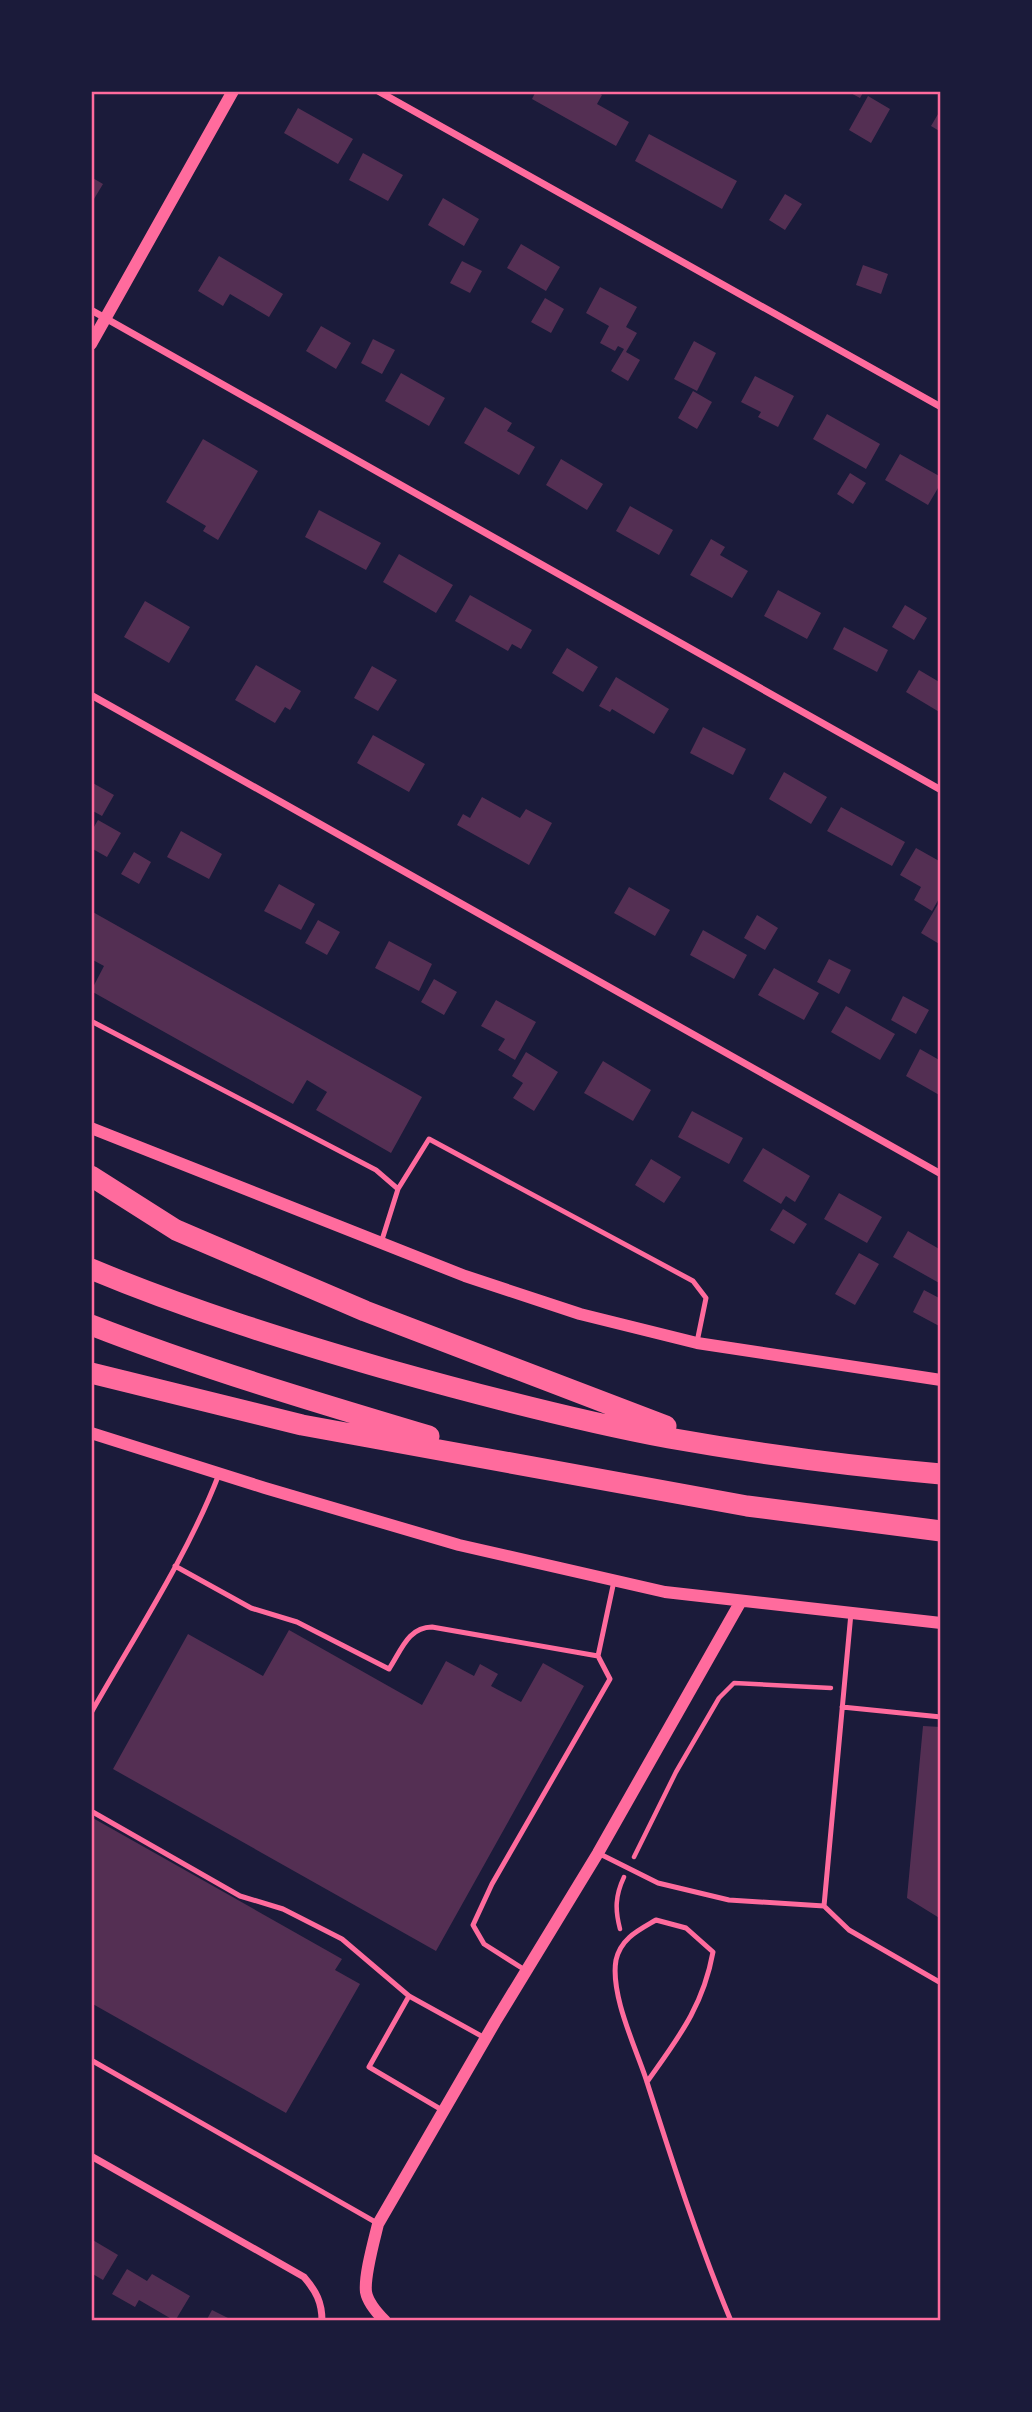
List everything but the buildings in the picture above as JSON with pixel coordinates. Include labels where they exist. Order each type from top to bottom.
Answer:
[{"type":"highway","points":[[91,1176],[176,1230],[365,1311],[713,1445]]},
{"type":"highway","points":[[91,1269],[157,1296],[328,1352],[496,1400],[713,1445],[841,1465],[941,1474]]},
{"type":"highway","points":[[91,1325],[147,1347],[332,1408],[531,1467]]},
{"type":"highway","points":[[91,1373],[302,1425],[747,1506],[941,1531]]},
{"type":"street","points":[[91,344],[233,91]]},
{"type":"street","points":[[378,91],[941,407]]},
{"type":"street","points":[[91,310],[941,790]]},
{"type":"street","points":[[91,695],[941,1174]]},
{"type":"street","points":[[91,1128],[465,1276],[580,1314],[697,1343],[941,1380]]},
{"type":"street","points":[[91,1433],[459,1545],[614,1581],[665,1592],[941,1623]]},
{"type":"street","points":[[385,2321],[376,2312],[366,2293],[379,2224],[485,2038],[598,1853],[741,1601]]},
{"type":"street","points":[[91,2156],[304,2277],[315,2289],[322,2306],[322,2321]]},
{"type":"lane","points":[[91,1021],[376,1170],[398,1189]]},
{"type":"lane","points":[[381,1243],[398,1189],[429,1139],[693,1281],[706,1298],[697,1343]]},
{"type":"lane","points":[[91,1713],[208,1503],[219,1474]]},
{"type":"lane","points":[[174,1566],[251,1608],[297,1622],[389,1670],[413,1632],[421,1627],[598,1656]]},
{"type":"lane","points":[[527,1972],[484,1944],[473,1925],[492,1884],[610,1679],[598,1656],[614,1581]]},
{"type":"lane","points":[[824,1906],[851,1613]]},
{"type":"lane","points":[[842,1707],[941,1717]]},
{"type":"lane","points":[[91,1811],[240,1896],[283,1909],[342,1939],[409,1996],[485,2038]]},
{"type":"lane","points":[[598,1853],[658,1884],[729,1900],[824,1906],[849,1930],[941,1983]]},
{"type":"lane","points":[[647,2082],[688,2024],[708,1982],[713,1952],[685,1928],[656,1920],[628,1937],[617,1960],[617,1992],[647,2082],[709,2268],[731,2321]]},
{"type":"lane","points":[[409,1996],[369,2067],[443,2111]]},
{"type":"lane","points":[[91,2060],[379,2224]]},
{"type":"path","points":[[620,1930],[615,1910],[618,1891],[676,1772],[719,1698],[734,1682],[844,1689]]}]
